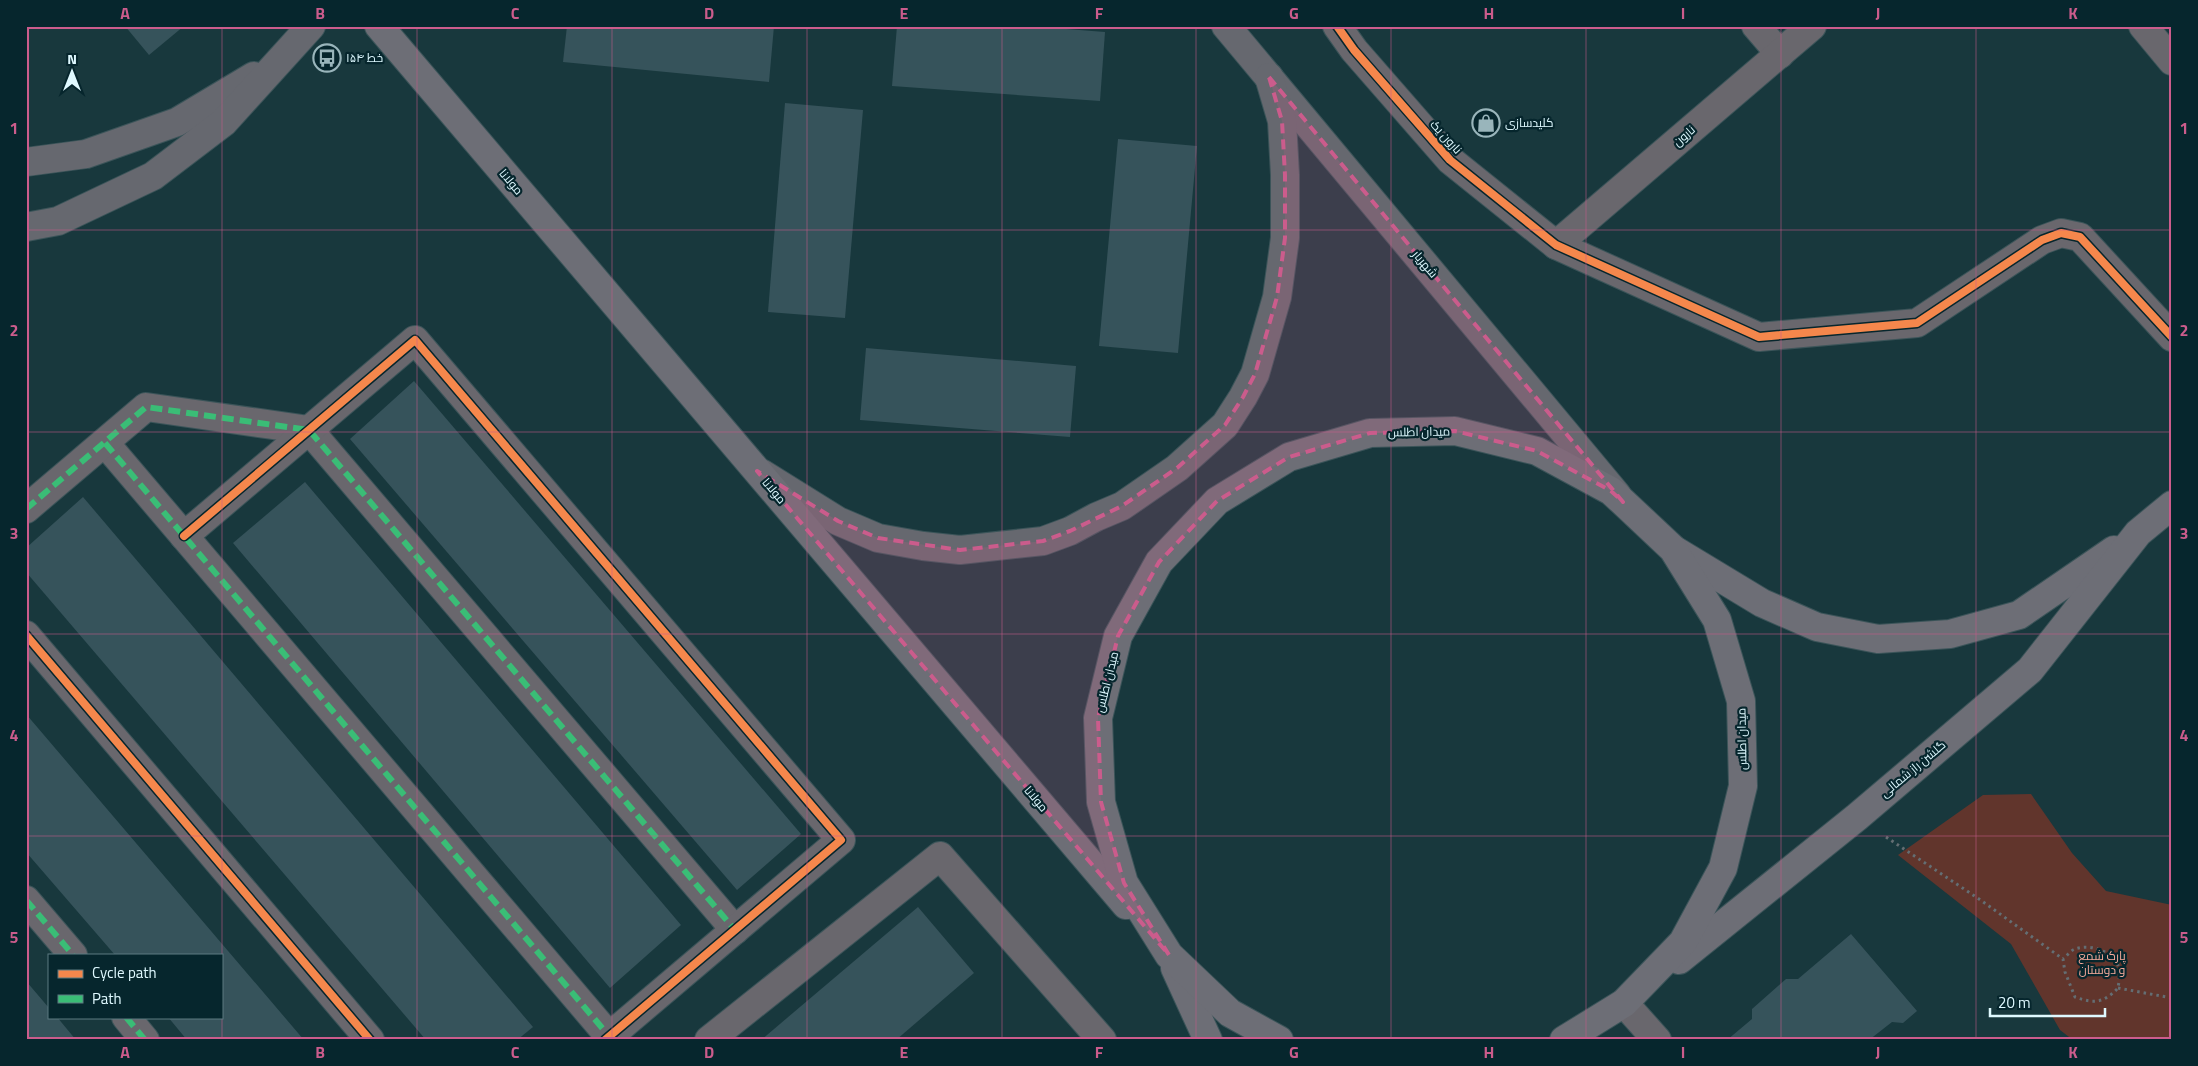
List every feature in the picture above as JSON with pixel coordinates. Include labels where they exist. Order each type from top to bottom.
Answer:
[{"type":"main road","points":[[26,227],[58,221],[153,176],[224,122],[311,26]]},
{"type":"main road","name":"مولانا","points":[[379,26],[1169,955]]},
{"type":"main road","name":"شهریار","points":[[1226,26],[1623,502]]},
{"type":"main road","points":[[26,162],[86,154],[178,122],[279,61]]},
{"type":"main road","points":[[757,471],[838,521],[878,538],[960,550],[1043,541],[1122,506],[1177,468],[1225,425],[1243,397],[1255,374],[1276,297],[1285,238],[1285,175],[1282,121],[1270,77]]},
{"type":"main road","name":"میدان اطلس","points":[[1279,1040],[1230,1013],[1169,955],[1124,883],[1101,802],[1098,718],[1118,636],[1159,562],[1216,501],[1289,457],[1370,433],[1454,431],[1537,451],[1611,491],[1673,549],[1717,620],[1741,702],[1743,786],[1723,868],[1683,942],[1624,1003],[1564,1040]]},
{"type":"main road","name":"گلشن راز شمالی","points":[[1624,1003],[1857,817],[2030,670],[2138,533],[2172,505]]},
{"type":"main road","points":[[1673,549],[1762,603],[1817,627],[1878,639],[1950,634],[2019,615],[2138,533]]},
{"type":"main road","points":[[1169,955],[1208,1040]]},
{"type":"main road","points":[[1582,1040],[1624,1003]]},
{"type":"street","name":"نارون یک","points":[[1337,26],[1354,50],[1450,160],[1556,245],[1759,337],[1917,323],[2042,240],[2060,233],[2080,237],[2172,337]]},
{"type":"street","points":[[1756,26],[1780,54]]},
{"type":"street","name":"نارون","points":[[1556,245],[1812,26]]},
{"type":"street","points":[[2143,26],[2172,61]]},
{"type":"street","points":[[105,442],[184,536],[607,1038],[841,840],[416,340],[184,536]]},
{"type":"street","points":[[26,509],[146,408],[309,430],[735,930]]},
{"type":"street","points":[[26,635],[370,1040]]},
{"type":"street","points":[[709,1040],[940,856],[1102,1040]]},
{"type":"street","points":[[26,900],[72,954]]},
{"type":"street","points":[[1624,1003],[1657,1040]]},
{"type":"street","points":[[127,1018],[145,1040]]},
{"type":"path","points":[[1857,817],[1979,899],[2063,959]]},
{"type":"path","points":[[2088,947],[2106,952],[2114,959],[2119,969],[2118,988],[2108,999],[2088,1002],[2075,997],[2064,972],[2063,959],[2074,949],[2088,947]]},
{"type":"path","points":[[2118,988],[2172,998]]},
{"type":"highlighted area","points":[[1269,77],[1623,502],[1611,491],[1537,451],[1455,431],[1370,433],[1289,457],[1217,501],[1159,562],[1118,636],[1098,718],[1101,802],[1124,883],[1169,955],[757,471],[838,521],[878,538],[960,550],[1043,541],[1070,531],[1122,506],[1177,468],[1225,425],[1243,397],[1255,374],[1277,297],[1285,238],[1285,175],[1282,121]]},
{"type":"green space","name":"پارک شمع و دوستان","points":[[2031,794],[2072,853],[2106,891],[2172,905],[2172,1040],[2073,1040],[2060,1030],[2011,944],[1898,855],[1983,795]]},
{"type":"building","points":[[125,26],[184,26],[149,55]]},
{"type":"building","points":[[567,26],[774,26],[769,82],[563,62]]},
{"type":"building","points":[[897,26],[1028,26],[1105,32],[1100,101],[892,86]]},
{"type":"building","points":[[785,103],[863,110],[845,318],[768,312]]},
{"type":"building","points":[[1118,139],[1197,146],[1178,353],[1099,346]]},
{"type":"building","points":[[866,348],[1076,366],[1070,437],[860,420]]},
{"type":"building","points":[[414,381],[801,834],[737,890],[350,439]]},
{"type":"building","points":[[305,482],[681,925],[610,988],[233,543]]},
{"type":"building","points":[[83,497],[533,1027],[517,1040],[426,1040],[26,572],[26,548]]},
{"type":"building","points":[[26,714],[304,1040],[187,1040],[169,1018],[222,1018],[222,954],[114,954],[26,852]]},
{"type":"building","points":[[918,907],[974,973],[896,1040],[761,1040]]},
{"type":"building","points":[[1851,934],[1917,1011],[1903,1023],[1892,1022],[1869,1040],[1727,1040],[1752,1019],[1752,1009],[1786,979],[1798,979]]},
{"type":"building","points":[[26,981],[48,1007],[48,1018],[58,1018],[76,1040],[26,1040]]},
{"type":"marked path","points":[[26,509],[146,407],[309,430],[735,930]]},
{"type":"marked path","points":[[105,443],[609,1036]]},
{"type":"marked path","points":[[26,900],[72,954]]},
{"type":"marked path","points":[[127,1018],[145,1040]]},
{"type":"cycle path","points":[[1337,26],[1354,50],[1450,160],[1556,245],[1759,337],[1917,323],[2042,240],[2061,233],[2080,237],[2172,337]]},
{"type":"cycle path","points":[[184,536],[415,340],[841,840],[605,1040]]},
{"type":"cycle path","points":[[26,635],[370,1040]]},
{"type":"place","name":"خط ۱۵۴","points":[[327,58]]},
{"type":"place","name":"کلیدسازی","points":[[1486,123]]}]
